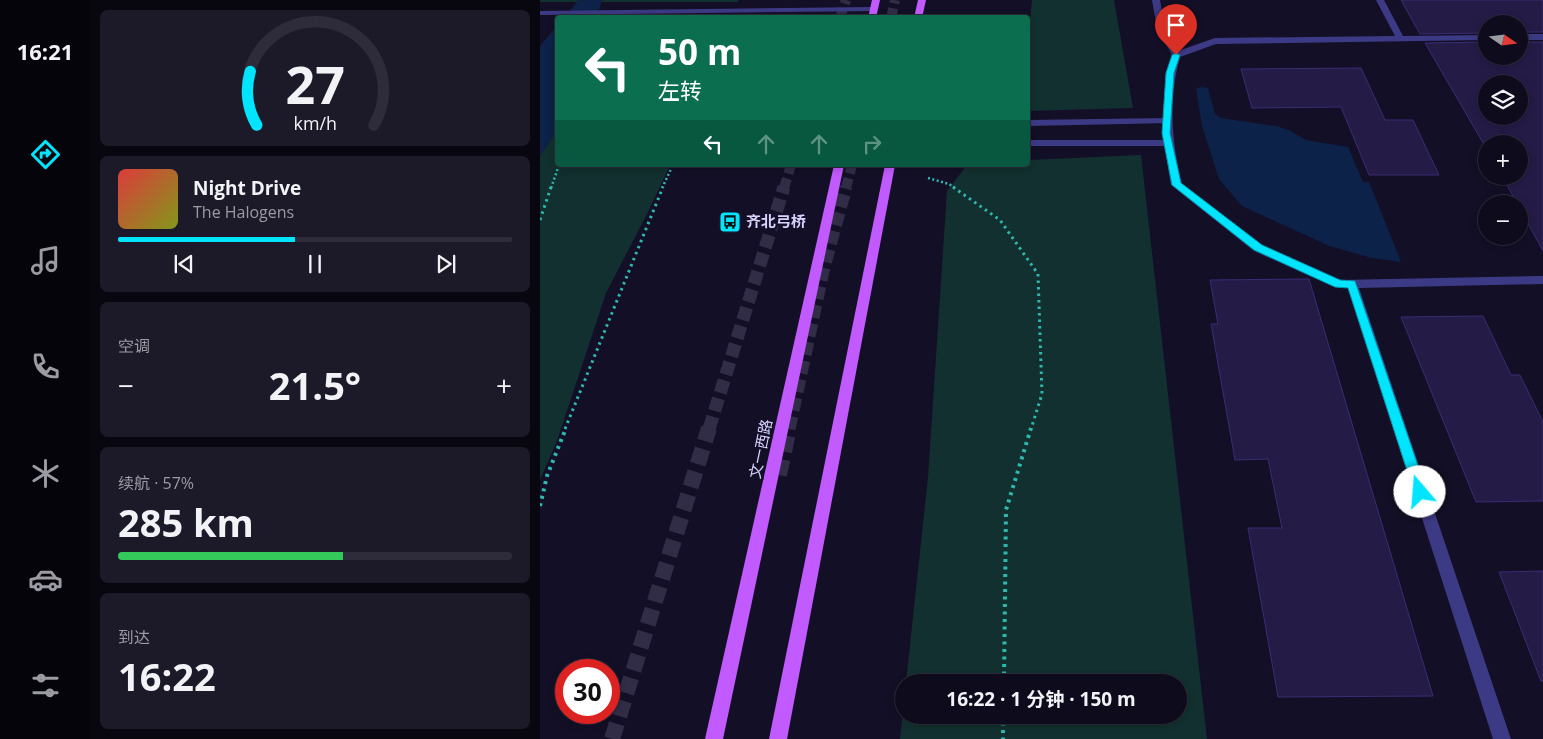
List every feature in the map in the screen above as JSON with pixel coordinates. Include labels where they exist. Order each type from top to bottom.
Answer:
[{"type":"main road","points":[[872,13],[876,0]]},
{"type":"main road","points":[[919,15],[922,0]]},
{"type":"main road","name":"文一西路","points":[[714,739],[839,167]]},
{"type":"main road","points":[[778,739],[890,167]]},
{"type":"street","points":[[1156,0],[1161,28],[1176,55],[1170,73],[1167,121],[1167,143],[1176,185],[1258,248],[1339,284],[1543,280]]},
{"type":"street","points":[[1380,0],[1401,38]]},
{"type":"street","points":[[540,12],[872,13]]},
{"type":"street","points":[[1528,37],[1543,37]]},
{"type":"street","points":[[1176,55],[1215,41],[1478,38]]},
{"type":"street","points":[[1030,123],[1167,121]]},
{"type":"street","points":[[1030,143],[1167,143]]},
{"type":"street","points":[[1352,284],[1502,739]]},
{"type":"path","points":[[540,220],[558,167]]},
{"type":"path","points":[[540,506],[547,476],[672,167]]},
{"type":"path","points":[[928,178],[949,184],[1000,220],[1038,274],[1042,394],[1006,510],[1004,674]]},
{"type":"path","points":[[1003,724],[1003,739]]},
{"type":"green space","points":[[540,0],[739,0],[737,2],[540,2]]},
{"type":"green space","points":[[1032,0],[1114,0],[1133,108],[1030,111],[1030,20]]},
{"type":"green space","points":[[555,133],[555,167],[669,167],[606,293],[557,441],[540,480],[540,156]]},
{"type":"green space","points":[[1141,155],[1207,739],[900,739],[902,724],[1187,724],[1187,674],[907,674],[928,477],[947,191],[965,167],[1030,167],[1030,160]]},
{"type":"water","points":[[578,0],[602,0],[598,15],[567,15]]},
{"type":"water","points":[[555,28],[555,133],[540,156],[540,46]]},
{"type":"water","points":[[1196,88],[1208,88],[1215,114],[1221,118],[1276,126],[1289,130],[1306,140],[1348,147],[1363,182],[1369,182],[1401,262],[1372,258],[1329,246],[1242,206],[1219,179],[1202,126]]},
{"type":"building","points":[[1401,0],[1543,0],[1543,32],[1528,32],[1528,15],[1478,15],[1478,33],[1420,34]]},
{"type":"building","points":[[1478,42],[1478,65],[1528,65],[1528,42],[1543,42],[1543,251],[1528,224],[1528,195],[1512,195],[1507,185],[1528,185],[1528,135],[1478,135],[1425,43]]},
{"type":"building","points":[[1361,68],[1385,120],[1413,120],[1439,175],[1369,175],[1341,107],[1252,108],[1241,69]]},
{"type":"building","points":[[1309,279],[1433,696],[1278,697],[1248,528],[1282,528],[1268,459],[1235,460],[1211,324],[1218,324],[1210,280]]},
{"type":"building","points":[[1483,316],[1511,375],[1520,375],[1543,422],[1543,501],[1476,502],[1401,317]]},
{"type":"building","points":[[1543,571],[1543,681],[1541,681],[1499,572]]},
{"type":"tunnel","points":[[841,15],[846,0]]},
{"type":"tunnel","points":[[892,15],[895,0]]},
{"type":"tunnel","points":[[784,188],[790,167]]},
{"type":"tunnel","points":[[846,188],[851,167]]},
{"type":"tunnel","points":[[709,429],[784,187]]},
{"type":"tunnel","points":[[789,429],[823,271],[846,187]]},
{"type":"tunnel","points":[[612,739],[709,428]]},
{"type":"tunnel","points":[[779,475],[789,428]]},
{"type":"place","name":"齐北弓桥","points":[[730,222]]},
{"type":"route","points":[[1176,55],[1170,73],[1166,133],[1176,185],[1258,248],[1339,284],[1352,284],[1420,492]]}]
